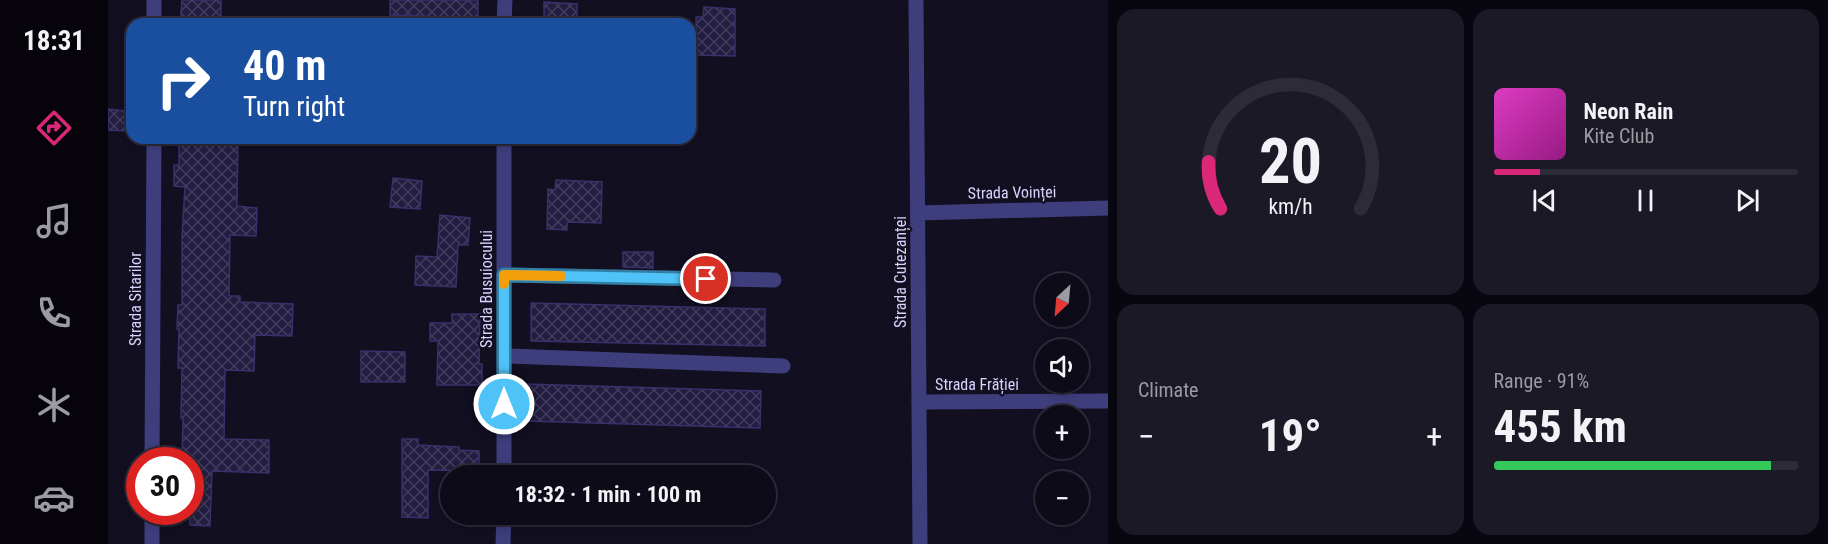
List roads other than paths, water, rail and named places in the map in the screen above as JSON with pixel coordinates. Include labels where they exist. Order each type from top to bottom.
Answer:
[{"type":"street","points":[[154,0],[154,18]]},
{"type":"street","points":[[504,0],[504,18]]},
{"type":"street","name":"Strada Cutezanței","points":[[916,0],[920,544]]},
{"type":"street","name":"Strada Sitarilor","points":[[152,447],[154,144]]},
{"type":"street","name":"Strada Busuiocului","points":[[504,144],[504,465]]},
{"type":"street","name":"Strada Voinței","points":[[918,213],[1108,208]]},
{"type":"street","points":[[504,275],[774,280]]},
{"type":"street","points":[[505,356],[783,366]]},
{"type":"street","name":"Strada Frăției","points":[[919,402],[1108,401]]},
{"type":"street","points":[[152,525],[152,544]]},
{"type":"street","points":[[503,544],[504,525]]}]
